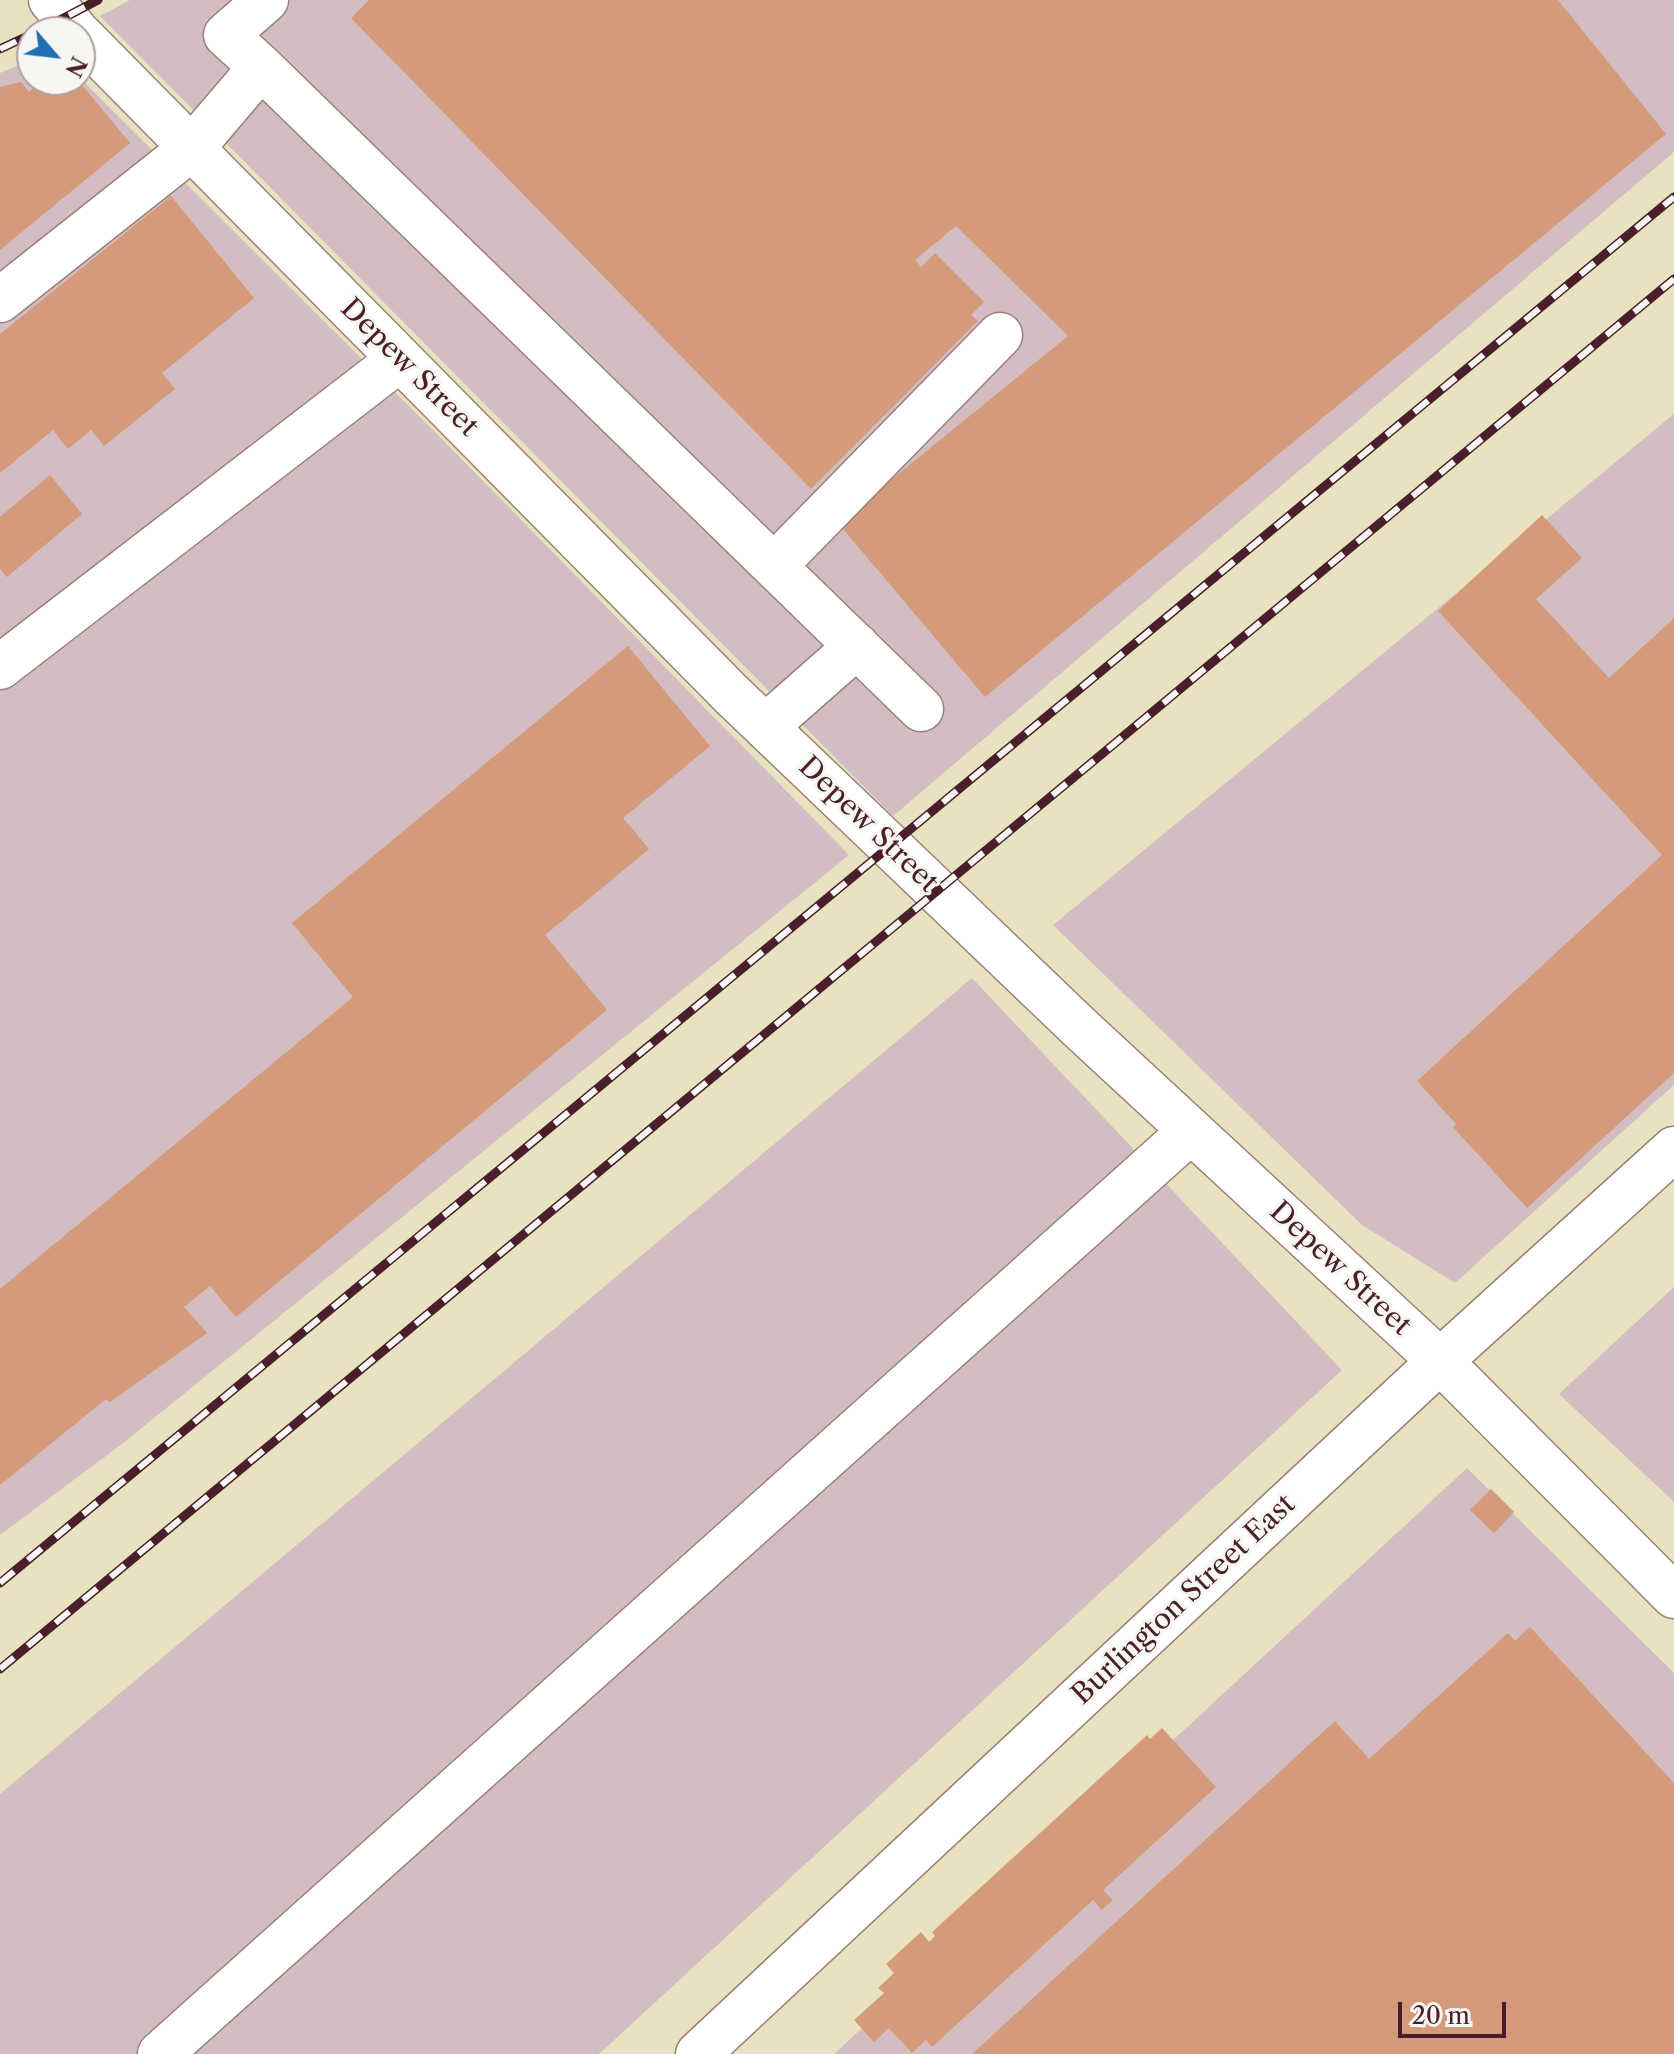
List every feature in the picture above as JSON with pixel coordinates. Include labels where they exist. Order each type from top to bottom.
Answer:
[{"type":"street","name":"Depew Street","points":[[51,0],[65,16]]},
{"type":"street","points":[[266,0],[226,35],[921,709]]},
{"type":"street","name":"Depew Street","points":[[96,50],[765,727],[1045,996],[1440,1361],[1674,1596]]},
{"type":"street","points":[[0,300],[192,148],[261,67]]},
{"type":"street","points":[[774,566],[1000,335]]},
{"type":"street","points":[[0,667],[400,359]]},
{"type":"street","points":[[765,727],[857,646]]},
{"type":"street","points":[[160,2054],[1191,1131]]},
{"type":"street","name":"Burlington Street East","points":[[698,2054],[1440,1361],[1674,1149]]},
{"type":"shaded area","points":[[130,0],[1674,0],[1674,152],[893,816],[100,16]]},
{"type":"shaded area","points":[[16,66],[16,96],[96,94],[437,434],[849,855],[122,1444],[0,1535],[0,73]]},
{"type":"shaded area","points":[[1674,414],[1674,1085],[1455,1283],[1362,1225],[1053,925]]},
{"type":"shaded area","points":[[972,978],[1342,1370],[599,2054],[0,2054],[0,1794]]},
{"type":"shaded area","points":[[1674,1287],[1674,1502],[1559,1394]]},
{"type":"shaded area","points":[[1467,1468],[1674,1673],[1674,2054],[834,2054]]},
{"type":"building","points":[[369,0],[1558,0],[1666,134],[985,697],[838,523],[1068,336],[956,226],[915,260],[921,267],[935,253],[984,302],[971,315],[978,321],[811,489],[351,18]]},
{"type":"building","points":[[16,83],[16,96],[91,96],[130,143],[0,250],[0,87]]},
{"type":"building","points":[[171,196],[254,298],[162,373],[175,389],[104,446],[91,430],[68,449],[53,430],[0,473],[0,334]]},
{"type":"building","points":[[50,475],[82,514],[7,577],[0,569],[0,517]]},
{"type":"building","points":[[1542,515],[1582,558],[1536,599],[1609,678],[1674,618],[1674,1073],[1527,1208],[1453,1127],[1456,1124],[1417,1081],[1662,855],[1438,611]]},
{"type":"building","points":[[628,646],[710,746],[623,818],[649,849],[545,935],[607,1010],[236,1317],[210,1286],[184,1307],[207,1333],[110,1402],[106,1399],[0,1485],[0,1289],[353,997],[292,923]]},
{"type":"building","points":[[1491,1489],[1514,1512],[1494,1533],[1470,1510]]},
{"type":"building","points":[[1530,1627],[1674,1783],[1674,2054],[972,2054],[1335,1721],[1369,1759],[1508,1633],[1515,1641]]},
{"type":"building","points":[[1162,1728],[1216,1787],[1103,1890],[1113,1900],[1102,1910],[1093,1900],[932,2047],[926,2040],[912,2053],[889,2028],[874,2042],[854,2020],[884,1993],[878,1988],[894,1973],[886,1964],[921,1932],[929,1942],[935,1936],[932,1932],[1147,1735],[1150,1739]]},
{"type":"railway","points":[[68,16],[98,0]]},
{"type":"railway","points":[[0,49],[16,42]]},
{"type":"railway","points":[[0,1583],[1674,197]]},
{"type":"railway","points":[[0,1669],[1674,279]]}]
